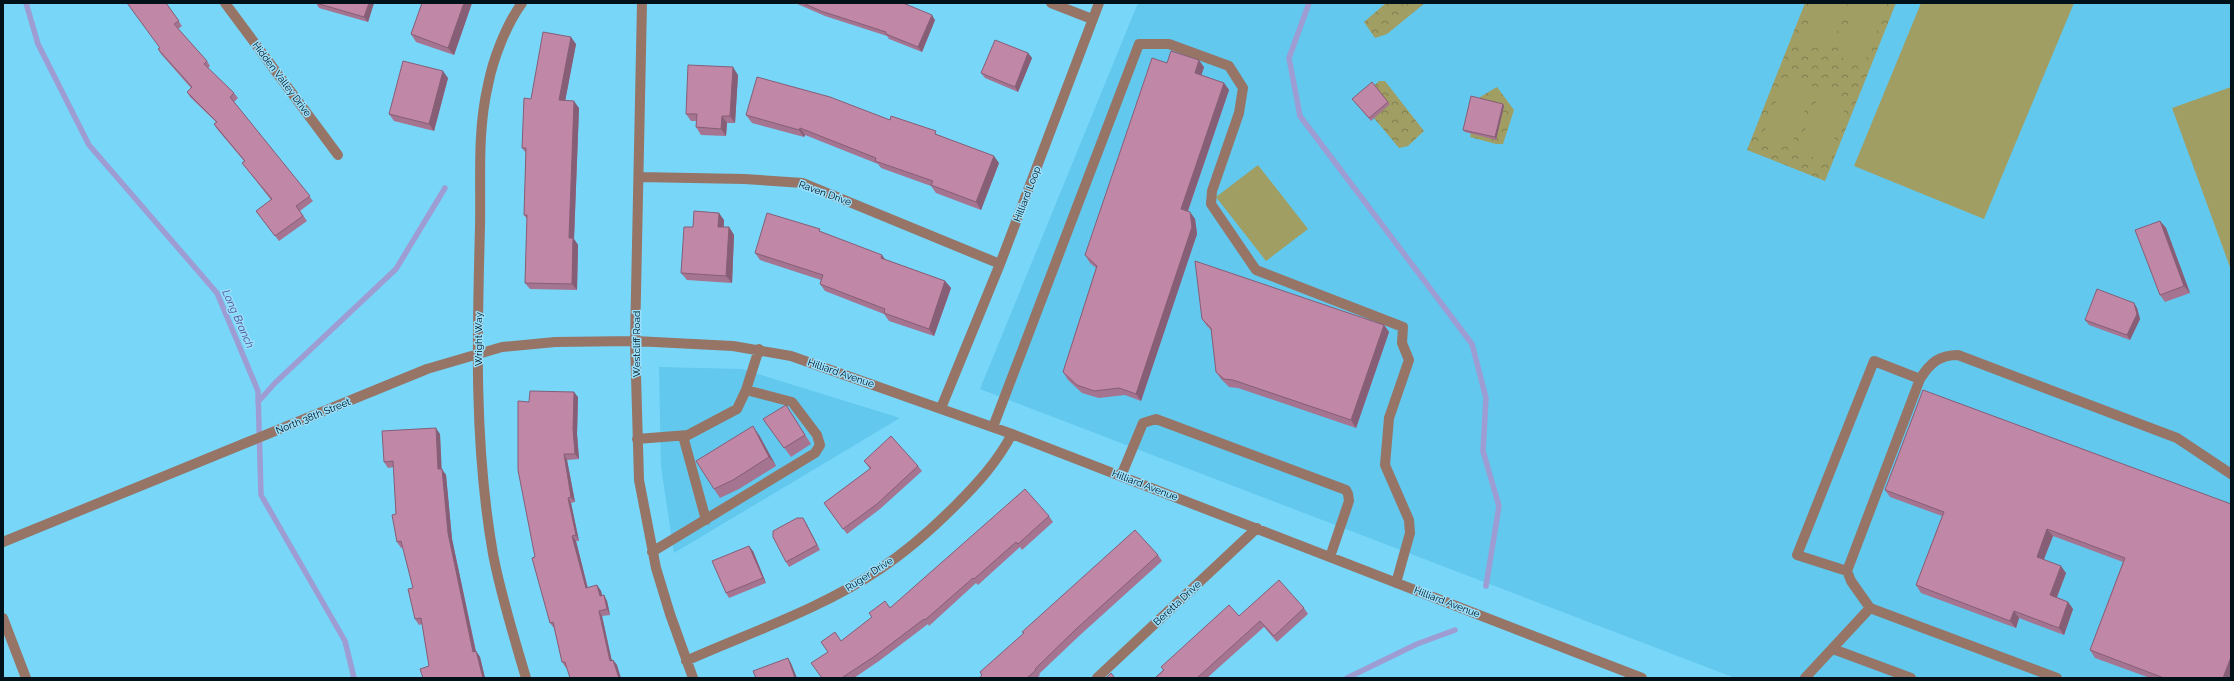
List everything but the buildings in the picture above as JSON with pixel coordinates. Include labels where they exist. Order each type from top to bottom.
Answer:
[{"type":"street","name":"Hidden Valley Drive","points":[[225,3],[338,155]]},
{"type":"street","name":"Wright Way","points":[[522,3],[510,19],[488,84],[483,115],[480,150],[477,354],[483,471],[493,554],[506,609],[526,678]]},
{"type":"street","name":"Westcliff Road","points":[[642,3],[635,341],[639,480],[652,552],[693,678]]},
{"type":"street","points":[[1051,3],[1092,19]]},
{"type":"street","name":"Hilliard Loop","points":[[941,408],[1000,264],[1098,3]]},
{"type":"street","points":[[993,427],[1139,44],[1169,44],[1230,66],[1242,88],[1239,113],[1212,191],[1211,204],[1256,270],[1403,327],[1402,342],[1409,360],[1389,418],[1385,465],[1409,520],[1410,533],[1396,583]]},
{"type":"street","name":"Raven Drive","points":[[639,177],[744,179],[803,183],[1000,264]]},
{"type":"street","name":"North 38th Street","points":[[3,542],[247,444],[426,369],[502,347],[528,343],[635,341]]},
{"type":"street","name":"Hilliard Avenue","points":[[635,341],[733,346],[759,349],[791,356],[1012,434],[1642,678]]},
{"type":"street","points":[[637,439],[683,436],[697,432],[736,409],[746,390],[759,349]]},
{"type":"street","points":[[2057,678],[1870,608],[1851,581],[1847,571],[1920,379],[1928,367],[1945,355],[1958,354],[2177,438],[2231,474]]},
{"type":"street","points":[[1847,571],[1797,555],[1874,361],[1920,379]]},
{"type":"street","points":[[652,552],[815,452],[820,446],[818,435],[792,402],[746,390]]},
{"type":"street","points":[[1121,476],[1144,422],[1156,419],[1346,490],[1349,501],[1330,558]]},
{"type":"street","name":"Ruger Drive","points":[[686,660],[828,599],[880,569],[935,526],[982,479],[1001,455],[1012,434]]},
{"type":"street","points":[[683,436],[706,520]]},
{"type":"street","name":"Beretta Drive","points":[[1097,678],[1257,528]]},
{"type":"street","points":[[1805,678],[1870,608]]},
{"type":"street","points":[[3,618],[26,678]]},
{"type":"street","points":[[1833,649],[1911,678]]},
{"type":"shaded area","points":[[1138,3],[2231,3],[2231,678],[1735,678],[980,389]]},
{"type":"shaded area","points":[[659,367],[742,369],[900,418],[674,553],[661,467]]},
{"type":"green space","points":[[1386,3],[1425,3],[1387,34],[1375,38],[1364,22]]},
{"type":"green space","points":[[1805,3],[1896,3],[1825,181],[1747,150]]},
{"type":"green space","points":[[1816,3],[1848,3],[1829,53],[1801,42]]},
{"type":"green space","points":[[1856,3],[1881,3],[1887,5],[1863,66],[1836,55]]},
{"type":"green space","points":[[1921,3],[2074,3],[1984,219],[1854,166]]},
{"type":"green space","points":[[1786,77],[1814,87],[1790,148],[1762,138]]},
{"type":"green space","points":[[1379,81],[1385,81],[1424,131],[1408,146],[1399,148],[1359,100]]},
{"type":"green space","points":[[1497,87],[1514,110],[1503,144],[1496,144],[1470,137],[1480,97]]},
{"type":"green space","points":[[2231,87],[2231,270],[2172,108]]},
{"type":"green space","points":[[1821,90],[1848,101],[1825,162],[1797,151]]},
{"type":"green space","points":[[1258,165],[1308,229],[1266,261],[1216,197]]},
{"type":"waterway","name":"Long Branch","points":[[26,3],[38,44],[89,145],[217,293],[258,391],[261,495],[345,641],[354,678]]},
{"type":"waterway","points":[[1309,3],[1289,58],[1300,116],[1472,344],[1486,398],[1483,451],[1499,506],[1486,586]]},
{"type":"waterway","points":[[258,402],[275,383],[396,269],[445,188]]},
{"type":"waterway","points":[[1347,678],[1417,644],[1455,630]]}]
